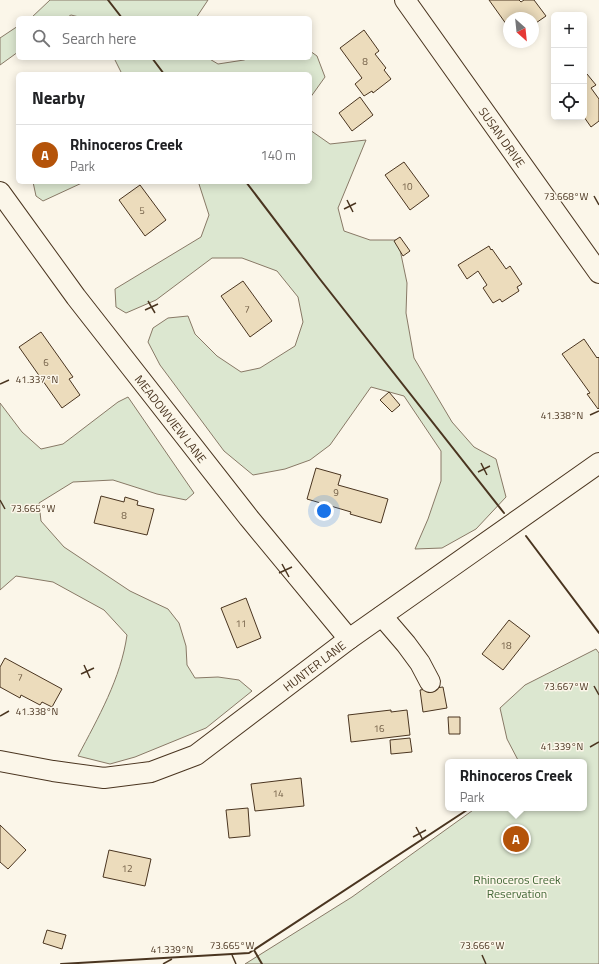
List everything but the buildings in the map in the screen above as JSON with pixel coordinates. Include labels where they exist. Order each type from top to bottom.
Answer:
[{"type":"street","name":"SUSAN DRIVE","points":[[405,0],[599,273]]},
{"type":"street","name":"MEADOWVIEW LANE","points":[[0,192],[76,297],[244,513],[349,639]]},
{"type":"street","name":"HUNTER LANE","points":[[0,761],[53,772],[104,778],[151,772],[196,755],[349,639],[599,463]]},
{"type":"street","points":[[382,616],[420,663],[430,682]]},
{"type":"green space","points":[[50,0],[208,0],[197,16],[33,16]]},
{"type":"green space","points":[[16,27],[16,53],[0,65],[0,38]]},
{"type":"green space","points":[[312,52],[317,56],[325,77],[312,95],[312,72],[121,72],[115,60],[211,60],[218,64],[244,60],[312,60]]},
{"type":"green space","points":[[312,131],[330,144],[366,140],[338,208],[344,231],[370,240],[398,240],[407,283],[406,313],[414,358],[452,422],[474,447],[496,459],[506,497],[476,529],[442,548],[415,549],[428,519],[441,481],[441,451],[404,396],[371,387],[330,445],[310,460],[285,469],[253,475],[224,451],[160,365],[148,342],[153,328],[168,318],[188,316],[195,334],[217,356],[241,372],[260,368],[295,346],[303,322],[298,297],[277,271],[242,258],[212,258],[156,300],[126,313],[116,307],[115,289],[201,237],[209,215],[199,184],[312,184]]},
{"type":"green space","points":[[33,184],[80,184],[43,201],[36,196]]},
{"type":"green space","points":[[128,397],[194,493],[186,500],[157,494],[113,480],[73,482],[39,503],[41,521],[64,547],[130,591],[168,609],[179,623],[186,646],[187,665],[195,678],[218,677],[239,680],[252,691],[206,728],[135,757],[110,764],[78,756],[108,697],[120,667],[127,635],[104,610],[53,582],[16,576],[0,590],[0,403],[22,432],[41,449],[63,444],[118,402]]},
{"type":"green space","name":"Rhinoceros Creek Reservation","points":[[596,649],[599,653],[599,964],[245,964],[352,897],[472,811],[587,811],[587,759],[517,759],[507,739],[500,708],[525,685]]},
{"type":"wall","points":[[108,0],[120,16]]},
{"type":"wall","points":[[154,60],[162,72]]},
{"type":"wall","points":[[248,184],[319,278],[504,513]]},
{"type":"wall","points":[[526,536],[599,633]]},
{"type":"wall","points":[[61,964],[249,953],[465,811]]},
{"type":"wall","points":[[254,950],[262,964]]},
{"type":"place","name":"Rhinoceros Creek","points":[[516,839]]}]
